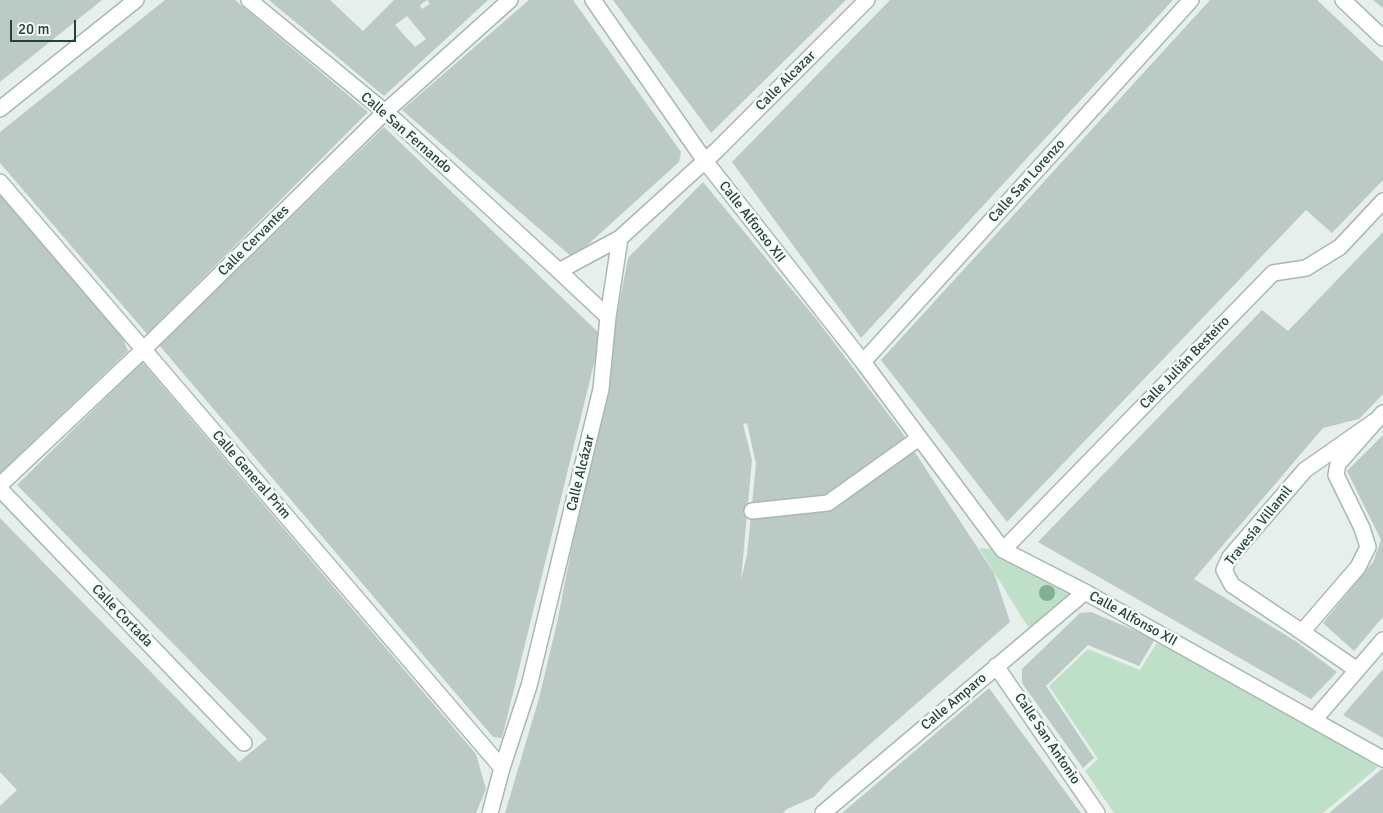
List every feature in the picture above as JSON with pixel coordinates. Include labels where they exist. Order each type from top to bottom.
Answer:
[{"type":"street","points":[[0,109],[136,0]]},
{"type":"street","name":"Calle San Fernando","points":[[249,0],[385,112],[608,317]]},
{"type":"street","name":"Calle Cervantes","points":[[0,487],[144,350],[385,112],[510,0]]},
{"type":"street","name":"Calle Alfonso XII","points":[[593,0],[705,161],[863,362],[1003,550],[1085,592],[1383,759]]},
{"type":"street","name":"Calle Alcazar","points":[[705,161],[867,0]]},
{"type":"street","name":"Calle San Lorenzo","points":[[863,362],[1191,0]]},
{"type":"street","points":[[1343,0],[1383,38]]},
{"type":"street","points":[[559,271],[620,238],[705,161]]},
{"type":"street","name":"Calle General Prim","points":[[0,182],[502,768]]},
{"type":"street","name":"Calle Julián Besteiro","points":[[1003,550],[1273,273],[1306,268],[1340,247],[1383,201]]},
{"type":"street","name":"Calle Alcázar","points":[[490,813],[502,768],[529,686],[601,389],[608,317],[620,238]]},
{"type":"street","name":"Travesía Villamil","points":[[1302,632],[1358,567],[1368,547],[1362,528],[1336,475],[1338,464],[1379,417]]},
{"type":"street","name":"Travesía Villamil","points":[[1357,670],[1232,585],[1224,570],[1230,557],[1305,470],[1379,417]]},
{"type":"street","points":[[752,510],[828,503],[919,438]]},
{"type":"street","name":"Calle Cortada","points":[[0,487],[244,743]]},
{"type":"street","name":"Calle Amparo","points":[[823,813],[1085,592]]},
{"type":"street","points":[[1314,720],[1383,640]]},
{"type":"street","name":"Calle San Antonio","points":[[996,666],[1097,813]]},
{"type":"green space","points":[[979,548],[1003,550],[1085,592],[1068,605],[1028,627]]},
{"type":"green space","points":[[1158,641],[1301,720],[1378,767],[1323,813],[1114,813],[1085,771],[1098,759],[1049,686],[1088,649],[1140,670]]},
{"type":"building","points":[[0,0],[102,0],[0,82]]},
{"type":"building","points":[[165,0],[235,0],[368,112],[147,334],[0,163],[0,132]]},
{"type":"building","points":[[269,0],[330,0],[363,31],[394,0],[427,0],[488,0],[384,96]],"holes":[[[427,0],[430,4],[422,9],[420,5]],[[407,16],[426,39],[415,47],[395,25]]]},
{"type":"building","points":[[529,0],[573,0],[681,152],[679,162],[573,258],[402,110]]},
{"type":"building","points":[[613,0],[846,0],[711,133]]},
{"type":"building","points":[[890,0],[1173,0],[861,338],[732,162]]},
{"type":"building","points":[[1210,0],[1317,0],[1383,62],[1383,180],[1332,233],[1306,210],[1007,522],[881,360]]},
{"type":"building","points":[[1373,0],[1383,0],[1383,8]]},
{"type":"building","points":[[384,127],[601,335],[502,738],[493,737],[159,345]]},
{"type":"building","points":[[703,182],[817,320],[901,431],[994,573],[1010,622],[830,779],[814,797],[787,809],[783,813],[505,813],[539,698],[557,623],[628,258]],"holes":[[[747,423],[756,464],[747,555],[741,580],[752,460],[743,424]]]},
{"type":"building","points":[[0,190],[119,328],[128,351],[0,473]]},
{"type":"building","points":[[1383,232],[1383,394],[1359,419],[1323,428],[1194,579],[1297,642],[1337,672],[1311,699],[1038,542],[1262,310],[1288,331]]},
{"type":"building","points":[[142,362],[476,754],[486,789],[476,813],[0,813],[0,806],[17,790],[0,772],[0,518],[239,762],[267,739],[17,485]]},
{"type":"building","points":[[1383,435],[1383,617],[1354,651],[1323,623],[1373,562],[1381,540],[1347,471]]},
{"type":"building","points":[[1091,612],[1155,639],[1139,666],[1088,645],[1046,686],[1094,758],[1083,768],[1022,683],[1022,669],[1080,613]]},
{"type":"building","points":[[1383,669],[1383,738],[1343,715]]},
{"type":"building","points":[[989,688],[1081,813],[842,813]]},
{"type":"building","points":[[1383,768],[1383,813],[1329,813]]}]
